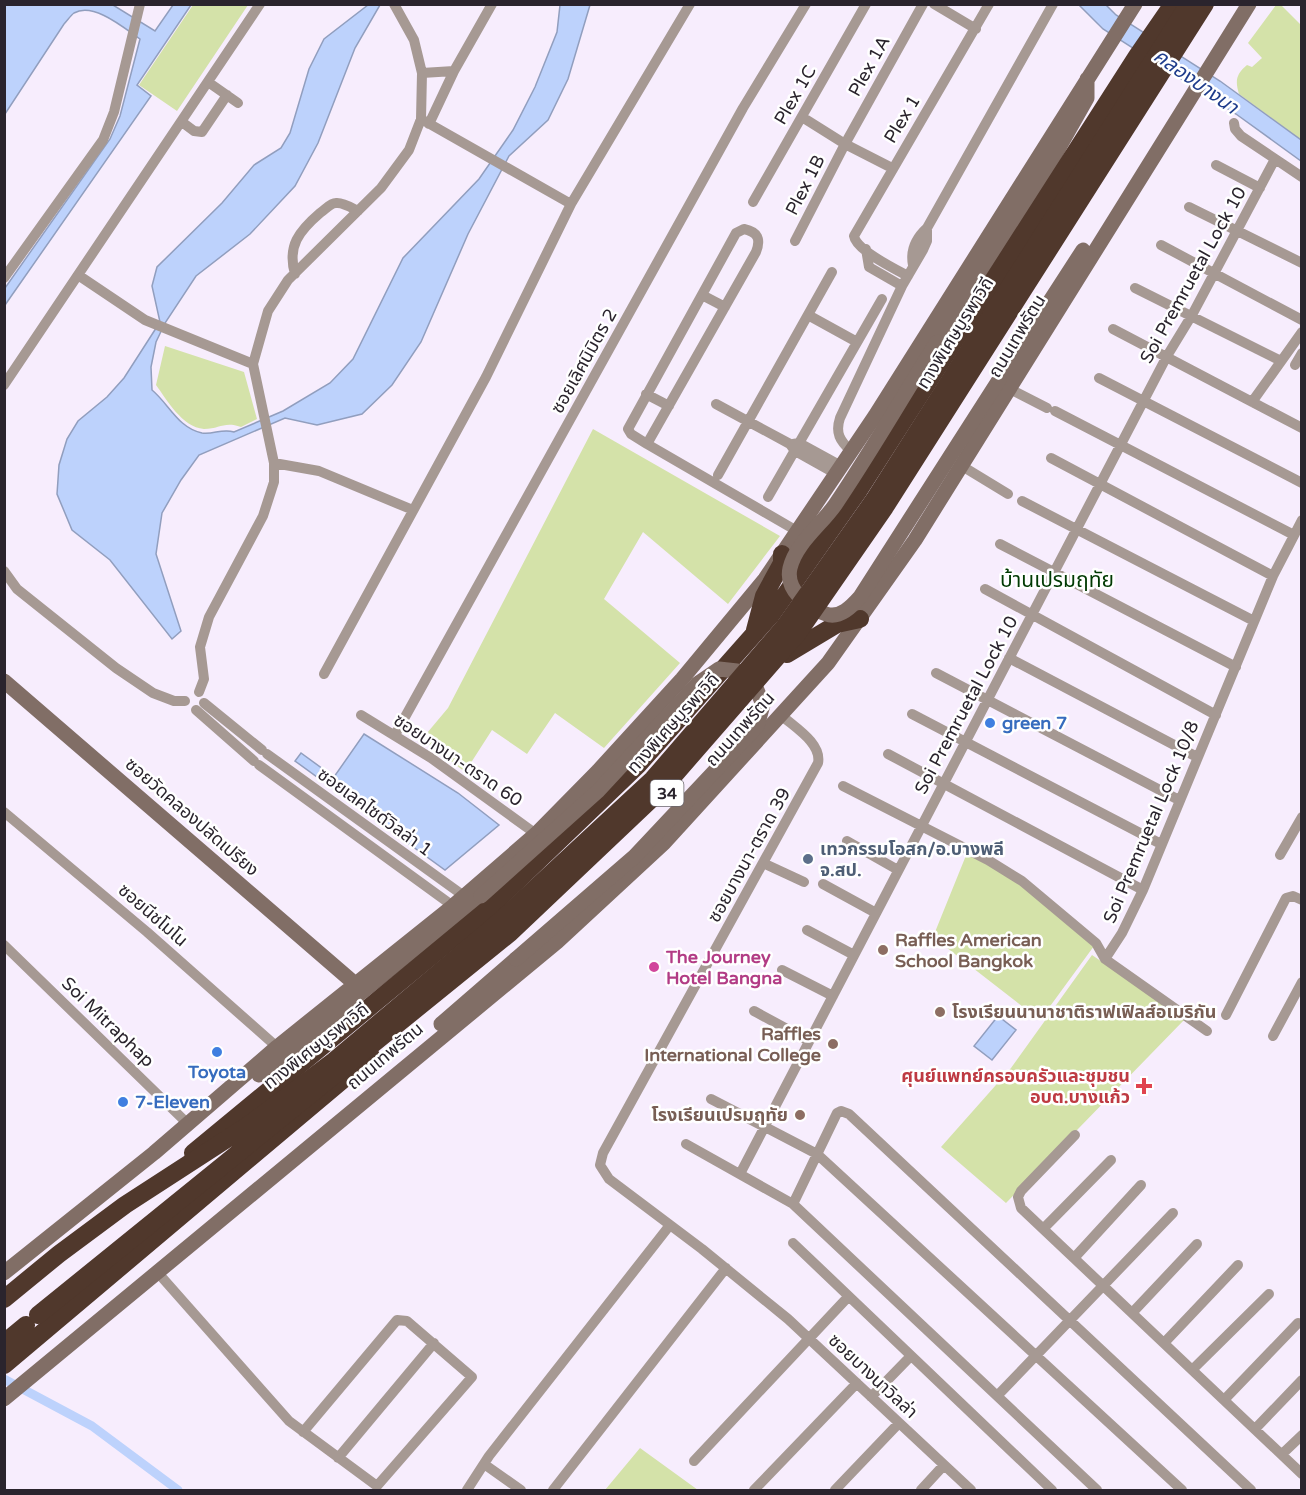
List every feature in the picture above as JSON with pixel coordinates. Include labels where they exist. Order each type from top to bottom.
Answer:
[{"type":"highway","name":"34","points":[[4,1309],[487,910],[638,765],[771,615],[859,490],[1137,56],[1173,4]]},
{"type":"highway","points":[[4,1288],[120,1198],[246,1117],[329,1054],[494,916],[647,773],[779,621],[867,495],[1179,4]]},
{"type":"highway","name":"ทางพิเศษบูรพาวิถี","points":[[4,1299],[125,1205],[250,1124],[334,1061],[499,922],[653,779],[785,626],[874,500],[1189,4]]},
{"type":"highway","name":"ทางพิเศษบูรพาวิถี","points":[[4,1343],[510,933],[663,788],[796,634],[885,507],[1205,4]]},
{"type":"highway","name":"ถนนเทพรัตน","points":[[4,1365],[514,937],[668,792],[787,654],[889,510],[1166,76],[1215,4]]},
{"type":"highway","points":[[754,634],[764,596],[782,563],[782,554]]},
{"type":"highway","points":[[787,654],[837,624],[860,619]]},
{"type":"main road","points":[[1087,77],[1087,98],[1046,171],[834,506],[796,552],[789,569],[792,588],[807,605],[829,615],[846,611],[860,597],[1004,384],[1108,211],[1164,139],[1249,4]]},
{"type":"main road","points":[[4,1273],[188,1124],[277,1047],[458,901],[536,834],[598,771],[682,679],[765,579],[851,452],[1087,77],[1133,8]]},
{"type":"main road","name":"ถนนเทพรัตน","points":[[4,1399],[159,1274],[556,942],[664,843],[828,663],[915,540],[962,466],[1004,384]]},
{"type":"main road","points":[[203,1110],[235,1093],[481,896],[598,791],[697,684],[719,669],[737,671],[755,685],[763,705],[757,726],[634,856],[440,1025],[396,1074]]},
{"type":"main road","name":"ซอยวัดคลองปลัดเปรียง","points":[[4,681],[354,983]]},
{"type":"street","points":[[4,278],[103,140],[114,112],[140,4]]},
{"type":"street","points":[[4,385],[260,4]]},
{"type":"street","points":[[394,4],[414,40],[422,72],[425,121]]},
{"type":"street","points":[[4,571],[16,589],[116,668],[153,693],[174,701],[185,701],[187,695],[199,692],[204,679],[200,647],[209,617],[263,516],[274,482],[274,463],[253,364],[260,332],[268,311],[277,294],[295,274],[397,168],[492,4]]},
{"type":"street","points":[[324,674],[486,377],[571,204],[690,4]]},
{"type":"street","name":"ซอยเลิศนิมิตร 2","points":[[395,735],[743,108],[806,4]]},
{"type":"street","name":"Plex 1C","points":[[753,202],[866,4]]},
{"type":"street","name":"Plex 1A","points":[[844,144],[923,4]]},
{"type":"street","points":[[934,4],[976,29]]},
{"type":"street","name":"Plex 1","points":[[905,281],[868,267],[866,249],[856,242],[854,236],[989,4]]},
{"type":"street","points":[[851,452],[838,437],[837,428],[913,266],[910,253],[918,248],[918,236],[927,228],[1053,4]]},
{"type":"street","points":[[422,72],[454,71]]},
{"type":"street","points":[[208,82],[238,103]]},
{"type":"street","points":[[182,123],[194,131],[202,132],[227,95]]},
{"type":"street","points":[[802,117],[844,144],[892,168]]},
{"type":"street","points":[[425,121],[571,204]]},
{"type":"street","points":[[1234,123],[1235,129],[1241,136],[1302,177]]},
{"type":"street","name":"Plex 1B","points":[[795,241],[844,144]]},
{"type":"street","name":"Soi Premruetal Lock 10","points":[[741,1172],[1167,356],[1192,315],[1275,159]]},
{"type":"street","points":[[1216,165],[1260,188]]},
{"type":"street","points":[[295,274],[292,251],[303,227],[336,203],[358,211]]},
{"type":"street","points":[[1189,207],[1302,263]]},
{"type":"street","points":[[647,444],[725,308],[759,243],[758,236],[752,231],[744,229],[736,233],[628,429],[631,434],[647,444],[797,531]]},
{"type":"street","points":[[1161,245],[1302,320]]},
{"type":"street","points":[[718,475],[832,272]]},
{"type":"street","points":[[78,275],[145,320],[166,331],[253,364]]},
{"type":"street","points":[[1135,288],[1281,362]]},
{"type":"street","points":[[702,295],[725,308]]},
{"type":"street","points":[[768,497],[795,446],[882,299]]},
{"type":"street","points":[[808,315],[857,342]]},
{"type":"street","points":[[1113,329],[1302,428]]},
{"type":"street","points":[[1252,402],[1302,332]]},
{"type":"street","points":[[1295,365],[1302,353]]},
{"type":"street","points":[[1099,378],[1302,483]]},
{"type":"street","points":[[1004,384],[1292,534]]},
{"type":"street","points":[[646,394],[669,406]]},
{"type":"street","points":[[716,404],[838,470]]},
{"type":"street","points":[[1051,458],[1273,576]]},
{"type":"street","points":[[274,463],[319,471],[414,510]]},
{"type":"street","points":[[962,466],[1008,494]]},
{"type":"street","points":[[1022,501],[1254,621]]},
{"type":"street","name":"Soi Premruetal Lock 10/8","points":[[843,786],[1022,881],[1096,943],[1105,958],[1122,933],[1143,890],[1273,576],[1292,534],[1302,520]]},
{"type":"street","points":[[1000,544],[1236,667]]},
{"type":"street","points":[[985,589],[1216,715]]},
{"type":"street","points":[[1009,658],[1197,757]]},
{"type":"street","points":[[936,673],[1179,800]]},
{"type":"street","name":"ซอยเลคไซด์วิลล่า 1","points":[[199,692],[200,707],[253,760],[458,901]]},
{"type":"street","name":"ซอยเลคไซด์วิลล่า 1","points":[[185,701],[191,710],[200,707]]},
{"type":"street","name":"ซอยเลคไซด์วิลล่า 1","points":[[200,707],[261,749],[458,901]]},
{"type":"street","points":[[912,714],[1161,844]]},
{"type":"street","name":"ซอยบางนา-ตราด 60","points":[[361,715],[431,758],[536,834]]},
{"type":"street","name":"ซอยบางนา-ตราด 39","points":[[750,1288],[609,1179],[600,1165],[601,1159],[818,763],[820,755],[817,747],[781,715]]},
{"type":"street","points":[[253,760],[261,749]]},
{"type":"street","points":[[888,754],[1143,890]]},
{"type":"street","name":"ซอยนีชโมโน","points":[[4,812],[147,932],[277,1047]]},
{"type":"street","points":[[1280,855],[1302,817]]},
{"type":"street","points":[[847,842],[898,870]]},
{"type":"street","points":[[764,863],[804,882]]},
{"type":"street","points":[[823,884],[876,913]]},
{"type":"street","points":[[1226,1015],[1286,898],[1293,896],[1302,900]]},
{"type":"street","points":[[807,930],[854,956]]},
{"type":"street","name":"Soi Mitraphap","points":[[4,945],[188,1124]]},
{"type":"street","points":[[1105,958],[1207,1031]]},
{"type":"street","points":[[782,970],[833,996]]},
{"type":"street","points":[[1272,1036],[1302,982]]},
{"type":"street","points":[[754,1011],[809,1041]]},
{"type":"street","points":[[711,1099],[817,1154],[1182,1491]]},
{"type":"street","points":[[793,1204],[837,1113],[841,1111],[849,1114],[1251,1491]]},
{"type":"street","points":[[1075,1136],[1018,1197],[1021,1208],[1302,1474]]},
{"type":"street","points":[[686,1144],[741,1172],[793,1204],[1097,1491]]},
{"type":"street","points":[[1043,1229],[1111,1160]]},
{"type":"street","points":[[1075,1257],[1141,1185]]},
{"type":"street","points":[[997,1396],[1173,1213]]},
{"type":"street","points":[[467,1491],[484,1464],[670,1225]]},
{"type":"street","points":[[793,1243],[1052,1491]]},
{"type":"street","points":[[1133,1312],[1197,1244]]},
{"type":"street","points":[[1164,1343],[1238,1265]]},
{"type":"street","points":[[553,1491],[726,1268]]},
{"type":"street","points":[[159,1274],[289,1420],[303,1432],[375,1488],[472,1377],[407,1321],[397,1320],[303,1432]]},
{"type":"street","name":"ซอยบางนาวิลล่า","points":[[750,1288],[809,1338],[971,1491]]},
{"type":"street","points":[[1192,1370],[1269,1294]]},
{"type":"street","points":[[694,1461],[848,1297]]},
{"type":"street","points":[[1224,1400],[1298,1323]]},
{"type":"street","points":[[338,1458],[434,1343]]},
{"type":"street","points":[[871,1396],[907,1360]]},
{"type":"street","points":[[1256,1429],[1302,1380]]},
{"type":"street","points":[[754,1491],[857,1383]]},
{"type":"street","points":[[835,1491],[899,1423]]},
{"type":"street","points":[[1282,1454],[1302,1435]]},
{"type":"street","points":[[484,1464],[521,1491]]},
{"type":"street","points":[[921,1491],[944,1465]]},
{"type":"green space","points":[[193,5],[248,5],[177,111],[139,85]]},
{"type":"green space","points":[[1276,5],[1281,5],[1301,25],[1301,140],[1239,94],[1238,89],[1237,78],[1241,72],[1247,65],[1252,67],[1262,58],[1248,43]]},
{"type":"green space","points":[[165,346],[244,372],[257,419],[241,427],[226,425],[204,429],[182,418],[156,385]]},
{"type":"green space","points":[[593,429],[780,536],[728,604],[643,532],[604,599],[680,663],[604,748],[555,713],[527,754],[492,730],[465,772],[422,739],[448,708]]},
{"type":"green space","points":[[967,853],[1003,869],[1094,946],[1040,1020],[933,937]]},
{"type":"green space","points":[[1092,955],[1185,1019],[1006,1203],[941,1147],[1011,1068]]},
{"type":"green space","points":[[640,1448],[698,1490],[605,1490]]},
{"type":"water","points":[[5,5],[113,5],[155,31],[173,5],[191,5],[137,85],[151,96],[5,305],[5,288],[110,139],[120,116],[140,39],[99,13],[82,11],[74,13],[64,24],[5,114]]},
{"type":"water","points":[[368,5],[380,5],[355,48],[318,143],[295,186],[250,234],[196,276],[165,323],[156,342],[151,367],[152,390],[180,421],[194,430],[202,433],[234,432],[283,411],[330,383],[353,359],[403,258],[479,179],[513,130],[535,87],[557,32],[560,5],[590,5],[568,79],[548,120],[509,156],[468,234],[421,342],[392,385],[362,414],[317,425],[285,418],[199,455],[181,480],[162,513],[156,554],[181,631],[172,639],[110,560],[72,530],[57,494],[59,465],[67,439],[78,421],[107,397],[124,378],[160,322],[152,286],[157,267],[222,203],[254,165],[281,148],[290,133],[309,69],[324,39]]},
{"type":"water","name":"คลองบางนา","points":[[1079,5],[1106,5],[1116,15],[1220,81],[1301,140],[1301,161],[1236,114],[1103,29]]},
{"type":"water","points":[[364,734],[458,793],[499,825],[445,870],[295,761],[301,753],[334,777]]},
{"type":"water","points":[[998,1016],[1016,1030],[992,1060],[974,1046]]},
{"type":"waterway","points":[[4,1379],[92,1426],[178,1490]]},
{"type":"place","name":"green 7","points":[[990,723]]},
{"type":"place","name":"เทวกรรมโอสก/อ.บางพลี จ.สป.","points":[[808,859]]},
{"type":"place","name":"Raffles American School Bangkok","points":[[883,950]]},
{"type":"place","name":"The Journey Hotel Bangna","points":[[654,967]]},
{"type":"place","name":"โรงเรียนนานาชาติราฟเฟิลส์อเมริกัน","points":[[940,1012]]},
{"type":"place","name":"Raffles International College","points":[[833,1044]]},
{"type":"place","name":"Toyota","points":[[217,1052]]},
{"type":"place","name":"ศุนย์แพทย์ครอบครัวและชุมชน อบต.บางแก้ว","points":[[1144,1086]]},
{"type":"place","name":"7-Eleven","points":[[123,1102]]},
{"type":"place","name":"โรงเรียนเปรมฤทัย","points":[[800,1115]]},
{"type":"district","name":"บ้านเปรมฤทัย","points":[[1057,580]]}]
